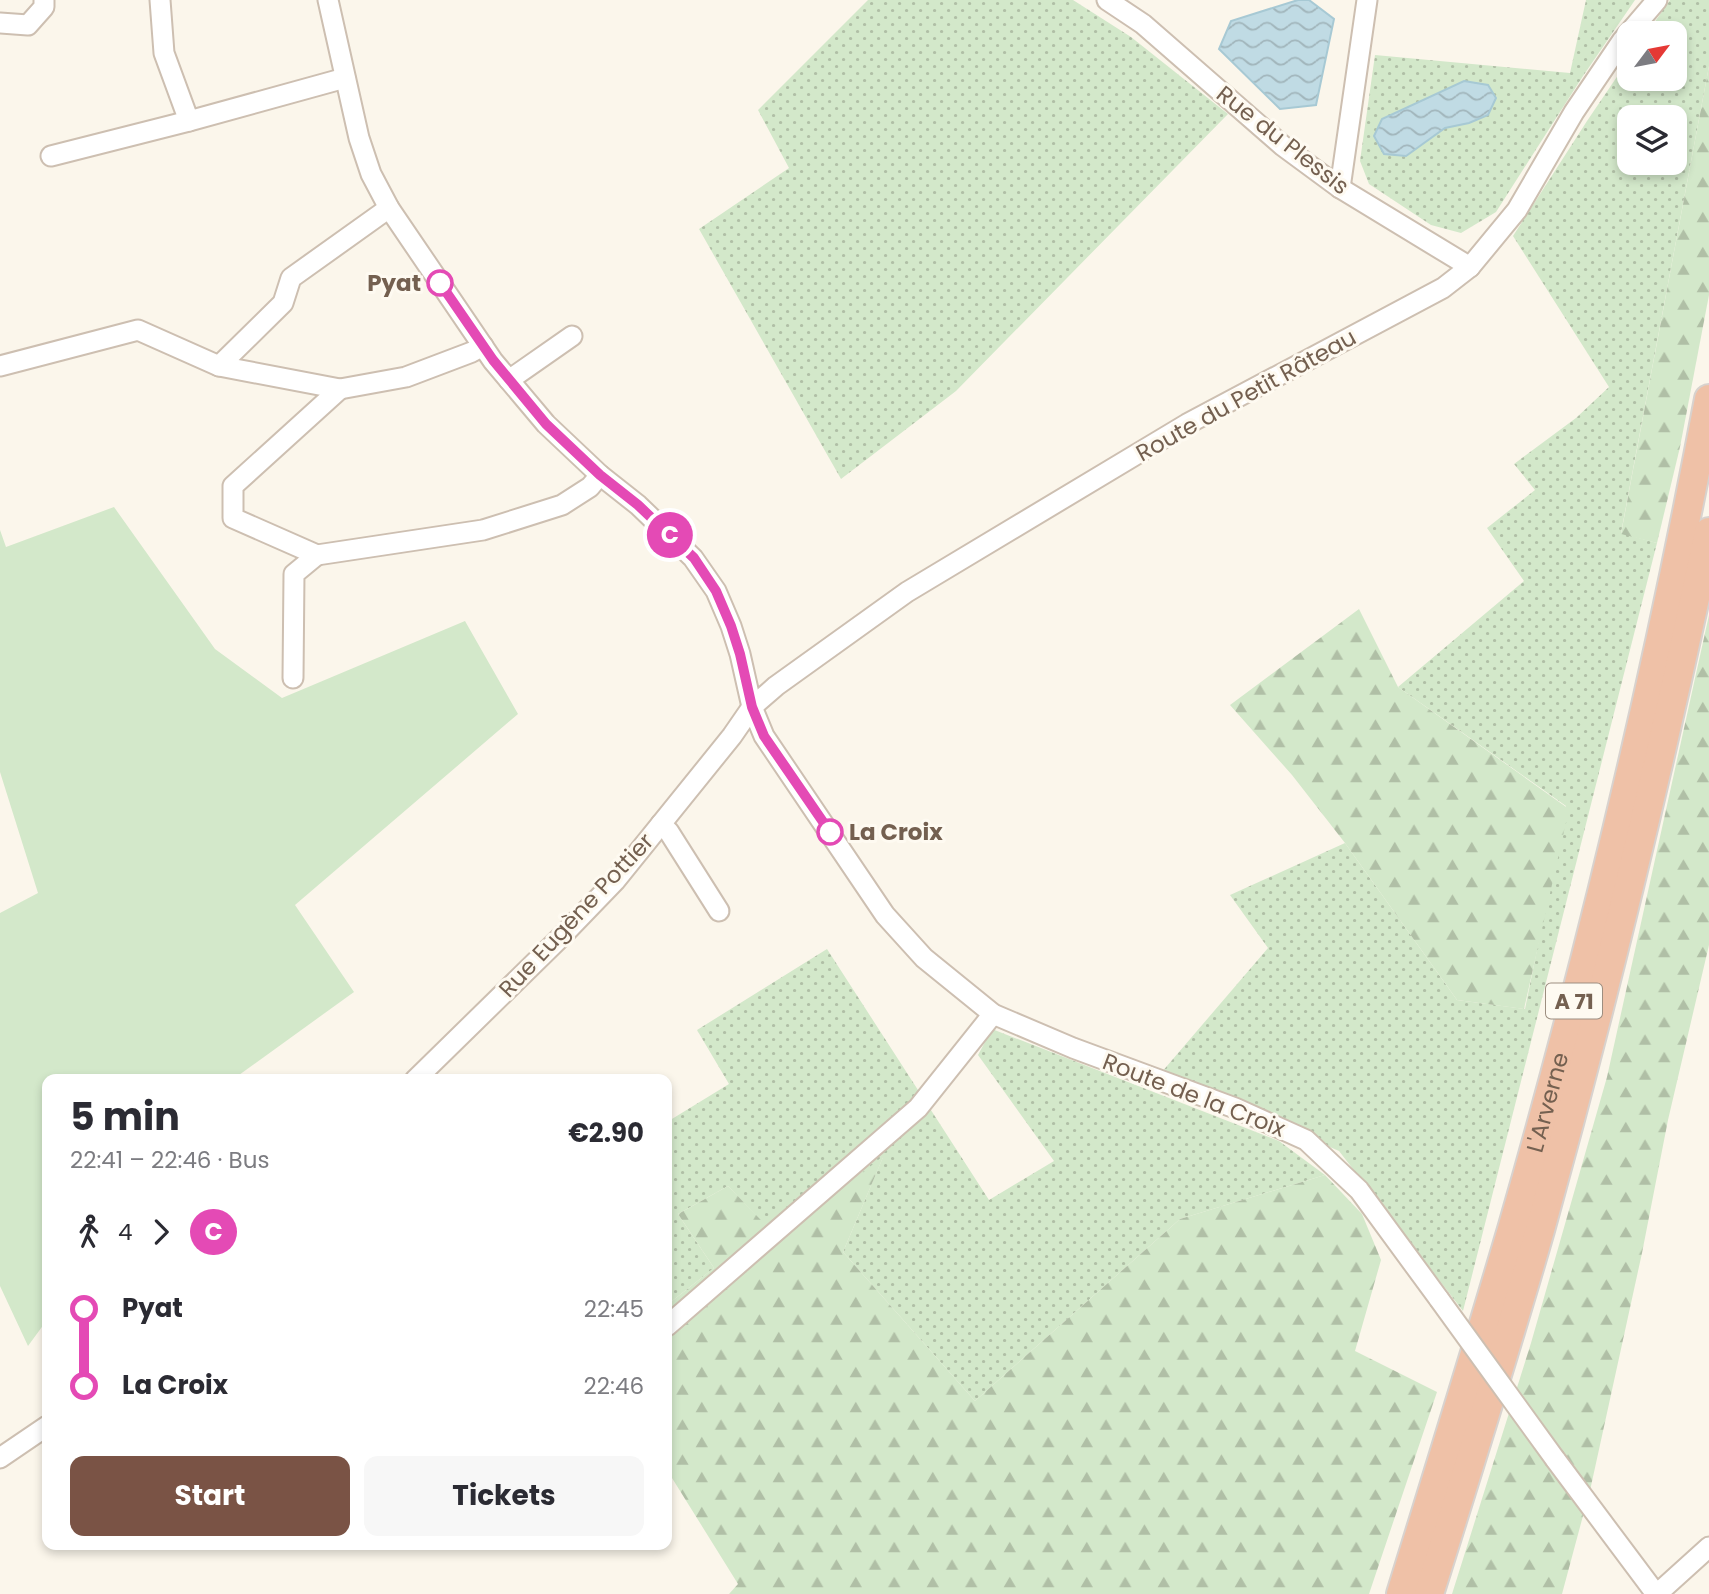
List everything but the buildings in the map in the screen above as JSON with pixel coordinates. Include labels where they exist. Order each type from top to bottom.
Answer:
[{"type":"highway","name":"L'Arverne","points":[[1402,1594],[1513,1223],[1567,1027],[1618,826],[1662,632],[1709,399]]},
{"type":"highway","name":"L'Arverne","points":[[1429,1594],[1540,1230],[1643,832],[1709,533]]},
{"type":"street","points":[[0,23],[28,25],[44,7],[44,0]]},
{"type":"street","points":[[160,0],[164,53],[189,121]]},
{"type":"street","name":"Route de la Croix","points":[[328,0],[359,138],[371,174],[389,208],[483,346],[546,424],[694,558],[716,591],[731,626],[752,707],[764,736],[885,915],[925,958],[993,1014],[1073,1048],[1235,1108],[1306,1140],[1359,1190],[1656,1594]]},
{"type":"street","name":"Rue du Plessis","points":[[1107,0],[1143,24],[1283,146],[1340,188],[1470,267]]},
{"type":"street","points":[[1340,188],[1367,0]]},
{"type":"street","name":"Route du Petit Râteau","points":[[752,707],[776,686],[907,592],[1187,424],[1443,288],[1470,267],[1517,210],[1574,113],[1622,41],[1657,0]]},
{"type":"street","points":[[51,156],[345,78]]},
{"type":"street","points":[[219,366],[283,303],[291,278],[389,208]]},
{"type":"street","points":[[0,366],[138,330],[219,366],[340,389],[406,377],[483,346]]},
{"type":"street","points":[[509,380],[572,336]]},
{"type":"street","points":[[317,555],[233,518],[233,486],[340,389]]},
{"type":"street","points":[[293,678],[294,574],[317,555],[483,530],[562,505],[590,487],[600,475]]},
{"type":"street","name":"Rue Eugène Pottier","points":[[421,1074],[615,881],[752,707]]},
{"type":"street","points":[[661,824],[669,832],[719,911]]},
{"type":"street","points":[[672,1322],[918,1108],[993,1014]]},
{"type":"street","points":[[0,1458],[42,1429]]},
{"type":"street","points":[[1656,1594],[1709,1547]]},
{"type":"green space","points":[[868,0],[1073,0],[1131,37],[1228,114],[956,391],[841,479],[699,229],[789,168],[758,110]]},
{"type":"green space","points":[[1586,0],[1635,0],[1621,21],[1617,21],[1617,26],[1496,212],[1461,233],[1431,225],[1369,184],[1360,161],[1375,55],[1570,73]]},
{"type":"green space","points":[[1670,0],[1709,0],[1709,66],[1621,533],[1657,543],[1463,1311],[1339,1151],[1161,1073],[1268,948],[1230,895],[1345,843],[1457,1000],[1525,1009],[1566,806],[1398,687],[1524,581],[1487,528],[1535,490],[1514,464],[1576,418],[1609,387],[1513,236],[1617,77],[1617,91],[1687,91],[1687,21],[1655,21]]},
{"type":"green space","points":[[1709,66],[1709,295],[1680,447],[1657,543],[1621,534]]},
{"type":"green space","points":[[114,507],[215,649],[282,698],[465,621],[518,714],[295,905],[354,992],[240,1074],[42,1074],[42,1327],[28,1346],[0,1286],[0,913],[38,893],[0,772],[0,530],[6,547]]},
{"type":"green space","points":[[1359,609],[1398,687],[1569,809],[1524,1009],[1457,1000],[1345,843],[1292,775],[1230,705]]},
{"type":"green space","points":[[1709,615],[1709,945],[1668,1120],[1591,1486],[1562,1594],[1452,1594],[1531,1343],[1607,1077]]},
{"type":"green space","points":[[827,949],[989,1200],[1054,1161],[978,1055],[992,1029],[1279,1141],[1325,1175],[1180,1219],[975,1401],[843,1252],[883,1157],[781,1242],[728,1186],[678,1214],[714,1268],[672,1301],[672,1119],[729,1084],[697,1030]]},
{"type":"green space","points":[[884,1155],[843,1252],[975,1401],[1180,1219],[1325,1175],[1362,1214],[1381,1260],[1355,1351],[1437,1392],[1369,1594],[729,1594],[738,1584],[672,1478],[672,1301],[714,1268],[678,1214],[728,1186],[781,1241]]},
{"type":"water","points":[[1298,0],[1309,0],[1334,19],[1316,105],[1280,109],[1219,49],[1231,21]]},
{"type":"water","points":[[1464,81],[1488,85],[1496,98],[1488,115],[1469,123],[1445,128],[1406,156],[1384,154],[1374,136],[1382,119]]},
{"type":"bus line","name":"C","points":[[440,283],[493,360],[546,424],[694,558],[716,591],[731,626],[752,707],[764,736],[830,832]]},
{"type":"place","name":"Pyat","points":[[440,283]]},
{"type":"place","name":"La Croix","points":[[830,832]]}]
